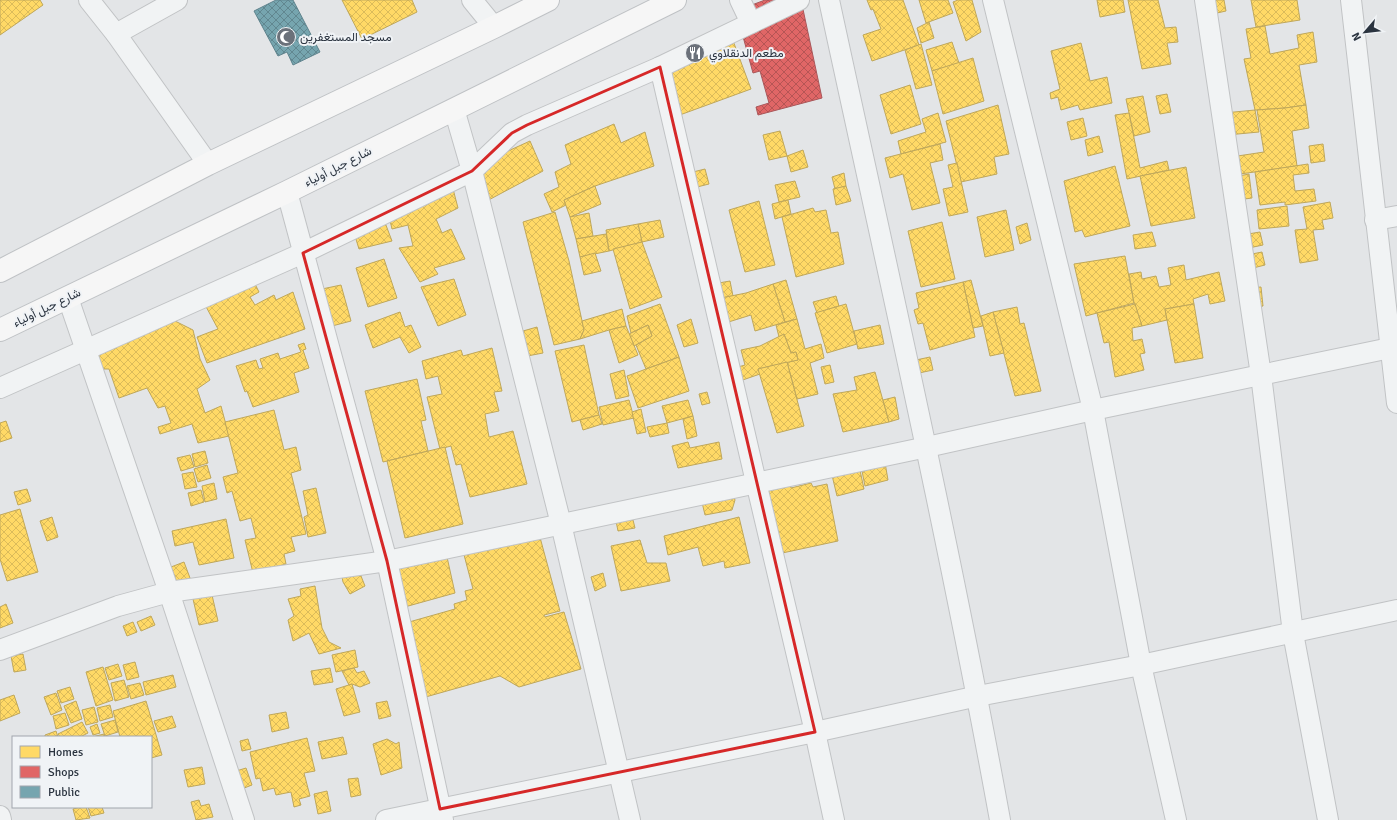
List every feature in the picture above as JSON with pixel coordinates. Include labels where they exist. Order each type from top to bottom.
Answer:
[{"type":"main road","points":[[0,271],[208,164],[548,0]]},
{"type":"main road","name":"شارع جبل أولياء","points":[[0,330],[287,192],[675,0]]},
{"type":"street","points":[[89,0],[116,34],[208,164]]},
{"type":"street","points":[[116,34],[177,0]]},
{"type":"street","points":[[472,0],[494,27]]},
{"type":"street","points":[[740,0],[751,23]]},
{"type":"street","points":[[0,388],[303,253],[472,171],[512,133],[527,125],[660,67],[799,0]]},
{"type":"street","points":[[829,0],[927,447],[978,696],[1000,820]]},
{"type":"street","points":[[993,0],[1093,410],[1140,665],[1176,820]]},
{"type":"street","points":[[1205,0],[1261,376],[1293,633],[1328,820]]},
{"type":"street","points":[[1351,0],[1397,403]]},
{"type":"street","points":[[660,67],[815,732],[834,820]]},
{"type":"street","points":[[454,109],[472,171],[561,524],[630,820]]},
{"type":"street","points":[[287,192],[387,561],[441,814]]},
{"type":"street","points":[[1376,220],[1397,216]]},
{"type":"street","points":[[68,298],[169,592],[244,820]]},
{"type":"street","points":[[0,650],[118,606],[169,592],[387,561],[1390,348]]},
{"type":"street","points":[[386,820],[441,814],[618,771],[815,732],[978,696],[1140,665],[1397,610]]},
{"type":"street","points":[[0,816],[1,820]]},
{"type":"highlighted area","points":[[660,67],[815,732],[440,809],[387,561],[303,253],[472,171],[512,133],[527,125]]},
{"type":"building: Homes","points":[[0,0],[40,0],[43,5],[0,35]]},
{"type":"building: Homes","points":[[342,0],[412,0],[417,12],[362,39]]},
{"type":"building: Homes","points":[[867,0],[903,0],[919,45],[872,61],[863,35],[881,29],[873,9],[871,10]]},
{"type":"building: Homes","points":[[919,0],[948,0],[953,13],[926,23]]},
{"type":"building: Homes","points":[[958,0],[972,0],[981,32],[966,41],[953,2]]},
{"type":"building: Homes","points":[[1097,0],[1123,0],[1125,12],[1100,17]]},
{"type":"building: Homes","points":[[1128,0],[1158,0],[1165,28],[1176,27],[1178,42],[1167,43],[1171,64],[1142,69]]},
{"type":"building: Homes","points":[[1206,0],[1224,0],[1226,11],[1208,15]]},
{"type":"building: Homes","points":[[1251,0],[1297,0],[1300,20],[1256,27]]},
{"type":"building: Homes","points":[[929,22],[934,38],[921,43],[917,28]]},
{"type":"building: Homes","points":[[1265,26],[1270,54],[1299,48],[1297,35],[1313,32],[1317,62],[1299,65],[1306,105],[1255,110],[1244,59],[1251,58],[1246,29]]},
{"type":"building: Homes","points":[[732,38],[751,89],[677,116],[666,67]]},
{"type":"building: Homes","points":[[952,42],[959,63],[932,71],[926,50]]},
{"type":"building: Homes","points":[[1081,43],[1090,81],[1107,77],[1112,103],[1080,110],[1078,105],[1061,110],[1058,97],[1051,99],[1050,93],[1060,89],[1051,51]]},
{"type":"building: Homes","points":[[921,44],[932,85],[916,89],[905,50]]},
{"type":"building: Homes","points":[[973,58],[984,101],[943,114],[932,71]]},
{"type":"building: Homes","points":[[910,85],[921,124],[891,134],[880,95]]},
{"type":"building: Homes","points":[[1167,94],[1171,112],[1160,114],[1156,96]]},
{"type":"building: Homes","points":[[1143,96],[1150,132],[1134,136],[1126,99]]},
{"type":"building: Homes","points":[[998,105],[1009,154],[994,157],[997,174],[961,182],[946,121]]},
{"type":"building: Homes","points":[[1306,105],[1309,128],[1292,131],[1297,166],[1233,175],[1231,157],[1264,152],[1257,110]]},
{"type":"building: Homes","points":[[1255,110],[1259,132],[1227,135],[1224,113]]},
{"type":"building: Homes","points":[[938,113],[946,142],[901,154],[898,141],[926,132],[922,119]]},
{"type":"building: Homes","points":[[1129,113],[1140,168],[1167,161],[1169,170],[1127,179],[1115,115]]},
{"type":"building: Homes","points":[[1083,118],[1087,136],[1071,140],[1067,122]]},
{"type":"building: Homes","points":[[614,124],[621,143],[645,132],[654,166],[595,186],[564,200],[566,205],[552,212],[544,194],[559,187],[555,172],[571,164],[565,145]]},
{"type":"building: Homes","points":[[780,131],[787,156],[769,160],[763,135]]},
{"type":"building: Homes","points":[[1099,136],[1103,152],[1088,156],[1085,140]]},
{"type":"building: Homes","points":[[530,141],[543,171],[483,203],[473,167]]},
{"type":"building: Homes","points":[[940,144],[943,160],[930,163],[940,203],[912,210],[903,174],[890,178],[885,158]]},
{"type":"building: Homes","points":[[1323,144],[1325,161],[1311,163],[1309,146]]},
{"type":"building: Homes","points":[[803,150],[808,167],[791,172],[787,156]]},
{"type":"building: Homes","points":[[957,163],[968,212],[949,216],[943,189],[953,187],[948,165]]},
{"type":"building: Homes","points":[[1308,164],[1309,173],[1293,175],[1295,191],[1314,189],[1316,201],[1285,205],[1285,202],[1260,205],[1255,172]]},
{"type":"building: Homes","points":[[1115,166],[1130,226],[1085,237],[1082,230],[1075,232],[1064,181]]},
{"type":"building: Homes","points":[[1186,167],[1195,218],[1151,226],[1140,176]]},
{"type":"building: Homes","points":[[705,169],[709,184],[693,188],[689,173]]},
{"type":"building: Homes","points":[[844,173],[846,186],[835,189],[832,177]]},
{"type":"building: Homes","points":[[1249,174],[1252,198],[1237,200],[1234,177]]},
{"type":"building: Homes","points":[[795,181],[800,197],[779,202],[775,185]]},
{"type":"building: Homes","points":[[452,185],[458,208],[436,219],[442,233],[451,229],[465,259],[434,268],[438,274],[420,282],[399,248],[413,246],[408,225],[392,229],[388,212]]},
{"type":"building: Homes","points":[[595,186],[601,204],[570,217],[564,200]]},
{"type":"building: Homes","points":[[846,186],[851,201],[836,205],[833,189]]},
{"type":"building: Homes","points":[[788,200],[791,214],[775,219],[772,204]]},
{"type":"building: Homes","points":[[759,201],[775,265],[745,272],[729,210]]},
{"type":"building: Homes","points":[[1330,202],[1333,218],[1322,220],[1324,229],[1313,230],[1318,260],[1300,263],[1295,230],[1307,229],[1303,207]]},
{"type":"building: Homes","points":[[1287,206],[1289,226],[1259,229],[1257,210]]},
{"type":"building: Homes","points":[[813,208],[815,212],[826,210],[831,233],[838,232],[844,264],[796,277],[782,217]]},
{"type":"building: Homes","points":[[1006,210],[1014,250],[985,257],[977,217]]},
{"type":"building: Homes","points":[[555,212],[569,261],[584,330],[580,339],[554,345],[523,222]]},
{"type":"building: Homes","points":[[589,213],[593,236],[576,239],[570,217]]},
{"type":"building: Homes","points":[[384,220],[392,241],[359,249],[351,223]]},
{"type":"building: Homes","points":[[660,220],[664,237],[642,242],[638,224]]},
{"type":"building: Homes","points":[[942,222],[955,279],[921,287],[908,231]]},
{"type":"building: Homes","points":[[1027,223],[1031,240],[1020,244],[1016,227]]},
{"type":"building: Homes","points":[[638,224],[642,242],[609,251],[606,230]]},
{"type":"building: Homes","points":[[1152,232],[1156,246],[1135,249],[1133,235]]},
{"type":"building: Homes","points":[[1260,232],[1263,245],[1244,249],[1242,235]]},
{"type":"building: Homes","points":[[606,234],[609,251],[580,257],[576,239]]},
{"type":"building: Homes","points":[[642,242],[662,297],[630,309],[613,249]]},
{"type":"building: Homes","points":[[1262,252],[1265,265],[1249,269],[1247,255]]},
{"type":"building: Homes","points":[[595,253],[601,271],[584,275],[580,257]]},
{"type":"building: Homes","points":[[1125,256],[1134,303],[1086,316],[1074,264]]},
{"type":"building: Homes","points":[[384,259],[397,298],[368,307],[356,268]]},
{"type":"building: Homes","points":[[1184,265],[1186,280],[1219,272],[1225,301],[1210,304],[1208,294],[1193,299],[1194,304],[1165,309],[1167,320],[1142,326],[1134,303],[1129,274],[1141,272],[1142,279],[1156,276],[1159,287],[1171,285],[1168,268]]},
{"type":"building: Homes","points":[[250,274],[259,292],[250,297],[255,305],[274,295],[276,300],[293,292],[305,329],[207,363],[197,337],[218,329],[203,301]]},
{"type":"building: Homes","points":[[454,279],[466,315],[438,326],[421,287]]},
{"type":"building: Homes","points":[[786,280],[797,319],[785,322],[773,284]]},
{"type":"building: Homes","points":[[971,280],[983,326],[973,328],[963,282]]},
{"type":"building: Homes","points":[[730,281],[733,296],[716,299],[713,284]]},
{"type":"building: Homes","points":[[963,282],[975,337],[930,350],[923,323],[918,324],[914,310],[919,308],[916,293]]},
{"type":"building: Homes","points":[[773,284],[785,322],[755,331],[751,315],[722,324],[716,299],[746,293]]},
{"type":"building: Homes","points":[[341,285],[351,321],[332,326],[322,289]]},
{"type":"building: Homes","points":[[1261,287],[1263,306],[1253,308],[1250,288]]},
{"type":"building: Homes","points":[[836,296],[839,306],[817,313],[813,302]]},
{"type":"building: Homes","points":[[660,304],[679,357],[646,369],[636,345],[652,336],[648,325],[631,333],[627,316]]},
{"type":"building: Homes","points":[[846,304],[857,344],[827,353],[815,313]]},
{"type":"building: Homes","points":[[1135,304],[1142,326],[1132,328],[1133,341],[1142,339],[1145,353],[1140,354],[1144,370],[1115,377],[1109,342],[1104,343],[1097,313]]},
{"type":"building: Homes","points":[[1194,304],[1203,358],[1175,363],[1165,309]]},
{"type":"building: Homes","points":[[1017,307],[1020,324],[1024,323],[1041,391],[1015,396],[993,312]]},
{"type":"building: Homes","points":[[622,309],[626,326],[580,339],[584,330],[582,321]]},
{"type":"building: Homes","points":[[400,312],[405,327],[411,325],[421,347],[409,353],[400,337],[373,348],[365,325]]},
{"type":"building: Homes","points":[[993,312],[1004,353],[990,356],[981,316]]},
{"type":"building: Homes","points":[[165,316],[193,330],[200,359],[210,380],[197,389],[205,413],[221,406],[229,436],[198,443],[192,424],[160,434],[158,427],[171,423],[165,406],[158,408],[147,388],[119,398],[109,369],[101,369],[92,349]]},
{"type":"building: Homes","points":[[691,319],[698,343],[684,347],[677,325]]},
{"type":"building: Homes","points":[[797,319],[805,349],[821,344],[824,358],[810,363],[818,394],[797,399],[787,362],[798,360],[796,352],[791,353],[784,334],[779,337],[776,325]]},
{"type":"building: Homes","points":[[648,325],[652,336],[634,346],[629,334]]},
{"type":"building: Homes","points":[[880,325],[884,344],[858,349],[854,331]]},
{"type":"building: Homes","points":[[626,326],[638,355],[619,363],[609,330]]},
{"type":"building: Homes","points":[[537,327],[543,353],[522,357],[516,333]]},
{"type":"building: Homes","points":[[784,334],[791,353],[796,352],[798,360],[758,369],[760,374],[734,383],[731,369],[745,365],[741,350],[760,346]]},
{"type":"building: Homes","points":[[304,343],[306,349],[303,350],[309,368],[294,373],[299,392],[253,407],[247,391],[245,392],[236,366],[256,360],[259,369],[263,368],[260,359],[278,353],[280,359],[301,352],[298,345]]},
{"type":"building: Homes","points":[[584,345],[599,415],[572,422],[555,351]]},
{"type":"building: Homes","points":[[492,348],[502,391],[494,392],[499,411],[485,414],[489,437],[513,431],[527,484],[470,497],[461,464],[456,465],[451,446],[440,449],[427,397],[442,394],[438,376],[426,379],[422,361],[461,350],[463,356]]},
{"type":"building: Homes","points":[[679,357],[689,391],[638,408],[627,376]]},
{"type":"building: Homes","points":[[930,357],[933,370],[919,373],[916,360]]},
{"type":"building: Homes","points":[[787,362],[804,426],[777,433],[758,369]]},
{"type":"building: Homes","points":[[830,365],[834,382],[825,384],[821,367]]},
{"type":"building: Homes","points":[[624,370],[629,396],[616,399],[610,374]]},
{"type":"building: Homes","points":[[875,372],[889,422],[843,432],[833,394],[857,390],[854,377]]},
{"type":"building: Homes","points":[[417,379],[426,420],[421,421],[428,451],[383,462],[365,391]]},
{"type":"building: Homes","points":[[707,392],[710,403],[702,405],[699,394]]},
{"type":"building: Homes","points":[[895,397],[899,419],[889,422],[883,400]]},
{"type":"building: Homes","points":[[629,400],[634,418],[603,425],[599,407]]},
{"type":"building: Homes","points":[[688,400],[693,416],[667,423],[662,406]]},
{"type":"building: Homes","points":[[641,409],[646,432],[637,434],[632,412]]},
{"type":"building: Homes","points":[[274,410],[284,450],[296,447],[301,470],[291,473],[306,534],[291,537],[295,551],[284,554],[286,564],[253,573],[245,540],[256,538],[251,518],[240,521],[232,491],[227,493],[223,477],[238,473],[225,422]]},
{"type":"building: Homes","points":[[599,415],[602,424],[583,430],[580,420]]},
{"type":"building: Homes","points":[[693,416],[697,436],[687,439],[683,419]]},
{"type":"building: Homes","points":[[6,421],[12,438],[0,442],[0,423]]},
{"type":"building: Homes","points":[[667,423],[669,433],[650,437],[647,427]]},
{"type":"building: Homes","points":[[688,442],[690,448],[719,442],[722,459],[678,468],[672,446]]},
{"type":"building: Homes","points":[[445,447],[463,524],[405,538],[387,461]]},
{"type":"building: Homes","points":[[205,451],[208,463],[195,467],[192,454]]},
{"type":"building: Homes","points":[[883,451],[888,480],[865,486],[859,456]]},
{"type":"building: Homes","points":[[190,455],[194,467],[181,471],[177,458]]},
{"type":"building: Homes","points":[[858,461],[864,489],[837,496],[830,467]]},
{"type":"building: Homes","points":[[207,465],[211,478],[198,482],[194,469]]},
{"type":"building: Homes","points":[[193,472],[197,487],[185,489],[182,474]]},
{"type":"building: Homes","points":[[787,472],[791,488],[811,483],[813,487],[827,484],[838,541],[773,555],[757,478]]},
{"type":"building: Homes","points":[[214,483],[217,499],[205,502],[202,486]]},
{"type":"building: Homes","points":[[316,488],[326,533],[308,537],[304,517],[308,515],[303,491]]},
{"type":"building: Homes","points":[[731,488],[735,500],[732,510],[705,515],[700,494]]},
{"type":"building: Homes","points":[[27,489],[31,501],[18,505],[14,492]]},
{"type":"building: Homes","points":[[201,490],[204,502],[191,506],[188,493]]},
{"type":"building: Homes","points":[[20,509],[38,572],[7,581],[0,559],[0,515]]},
{"type":"building: Homes","points":[[631,512],[635,528],[618,531],[615,516]]},
{"type":"building: Homes","points":[[52,517],[58,537],[47,541],[40,521]]},
{"type":"building: Homes","points":[[739,517],[750,563],[725,568],[724,561],[703,566],[698,547],[668,555],[664,536]]},
{"type":"building: Homes","points":[[226,519],[234,558],[199,565],[193,542],[175,546],[172,531]]},
{"type":"building: Homes","points":[[538,530],[560,611],[544,615],[545,617],[564,612],[581,669],[519,687],[500,676],[422,698],[402,624],[455,609],[454,604],[467,600],[465,591],[473,589],[463,551]]},
{"type":"building: Homes","points":[[443,539],[455,593],[401,608],[386,553]]},
{"type":"building: Homes","points":[[640,540],[647,563],[666,563],[670,581],[621,591],[611,546]]},
{"type":"building: Homes","points":[[184,562],[190,578],[177,583],[171,567]]},
{"type":"building: Homes","points":[[357,566],[365,586],[350,594],[343,582],[341,572]]},
{"type":"building: Homes","points":[[603,573],[606,586],[595,591],[591,577]]},
{"type":"building: Homes","points":[[315,586],[322,628],[329,642],[341,648],[319,654],[309,633],[293,641],[288,620],[294,616],[288,599],[301,596],[300,589]]},
{"type":"building: Homes","points":[[212,595],[218,621],[199,625],[193,599]]},
{"type":"building: Homes","points":[[6,604],[13,623],[0,628],[0,607]]},
{"type":"building: Homes","points":[[151,616],[155,625],[141,631],[137,622]]},
{"type":"building: Homes","points":[[133,622],[137,632],[127,636],[123,626]]},
{"type":"building: Homes","points":[[355,650],[358,667],[336,672],[332,655]]},
{"type":"building: Homes","points":[[23,654],[26,670],[14,672],[11,656]]},
{"type":"building: Homes","points":[[135,662],[139,677],[127,680],[123,665]]},
{"type":"building: Homes","points":[[118,664],[122,676],[109,680],[105,668]]},
{"type":"building: Homes","points":[[103,667],[113,700],[96,706],[86,672]]},
{"type":"building: Homes","points":[[330,668],[333,682],[314,685],[311,671]]},
{"type":"building: Homes","points":[[354,668],[357,673],[364,671],[370,683],[360,687],[352,684],[349,685],[342,671]]},
{"type":"building: Homes","points":[[173,675],[176,687],[146,695],[143,682]]},
{"type":"building: Homes","points":[[124,680],[129,697],[115,701],[111,683]]},
{"type":"building: Homes","points":[[140,683],[144,695],[131,699],[127,686]]},
{"type":"building: Homes","points":[[352,684],[360,712],[344,716],[336,689]]},
{"type":"building: Homes","points":[[70,687],[74,699],[61,703],[57,691]]},
{"type":"building: Homes","points":[[56,693],[62,710],[51,715],[44,697]]},
{"type":"building: Homes","points":[[14,695],[20,713],[0,721],[0,700]]},
{"type":"building: Homes","points":[[76,701],[82,719],[71,723],[64,706]]},
{"type":"building: Homes","points":[[146,701],[162,755],[152,758],[152,736],[120,736],[113,711]]},
{"type":"building: Homes","points":[[387,701],[391,716],[379,719],[376,703]]},
{"type":"building: Homes","points":[[110,705],[113,717],[100,721],[97,708]]},
{"type":"building: Homes","points":[[94,707],[98,722],[86,725],[82,710]]},
{"type":"building: Homes","points":[[286,712],[289,728],[272,732],[269,715]]},
{"type":"building: Homes","points":[[65,713],[69,725],[56,729],[53,716]]},
{"type":"building: Homes","points":[[172,716],[176,727],[158,732],[154,721]]},
{"type":"building: Homes","points":[[115,720],[118,732],[105,736],[101,724]]},
{"type":"building: Homes","points":[[82,722],[88,733],[82,736],[59,736],[58,734]]},
{"type":"building: Homes","points":[[97,724],[100,733],[93,735],[90,727]]},
{"type":"building: Homes","points":[[56,731],[58,736],[45,736]]},
{"type":"building: Homes","points":[[343,737],[347,754],[322,759],[318,742]]},
{"type":"building: Homes","points":[[307,738],[315,771],[304,773],[310,796],[299,799],[301,805],[294,807],[291,792],[276,795],[274,788],[263,791],[260,778],[256,779],[250,752]]},
{"type":"building: Homes","points":[[248,739],[251,749],[242,751],[240,741]]},
{"type":"building: Homes","points":[[387,739],[396,744],[399,742],[402,768],[381,775],[373,744]]},
{"type":"building: Homes","points":[[202,767],[205,784],[188,787],[184,770]]},
{"type":"building: Homes","points":[[246,768],[252,785],[239,790],[233,772]]},
{"type":"building: Homes","points":[[358,778],[361,795],[351,797],[348,779]]},
{"type":"building: Homes","points":[[327,791],[331,811],[318,814],[314,794]]},
{"type":"building: Homes","points":[[199,800],[201,806],[209,804],[213,817],[196,820],[191,802]]},
{"type":"building: Homes","points":[[86,808],[90,818],[76,820],[73,809]]},
{"type":"building: Homes","points":[[88,808],[102,808],[104,813],[91,816]]},
{"type":"building: Shops","points":[[765,0],[801,0],[822,98],[758,115],[756,107],[769,103],[760,71],[753,73],[736,11]]},
{"type":"building: Public","points":[[276,0],[293,0],[320,52],[293,65],[287,52],[278,56],[254,11]]},
{"type":"place","name":"مسجد المستغفرين","points":[[286,37]]},
{"type":"place","name":"مطعم الدنقلاوي","points":[[695,53]]}]
